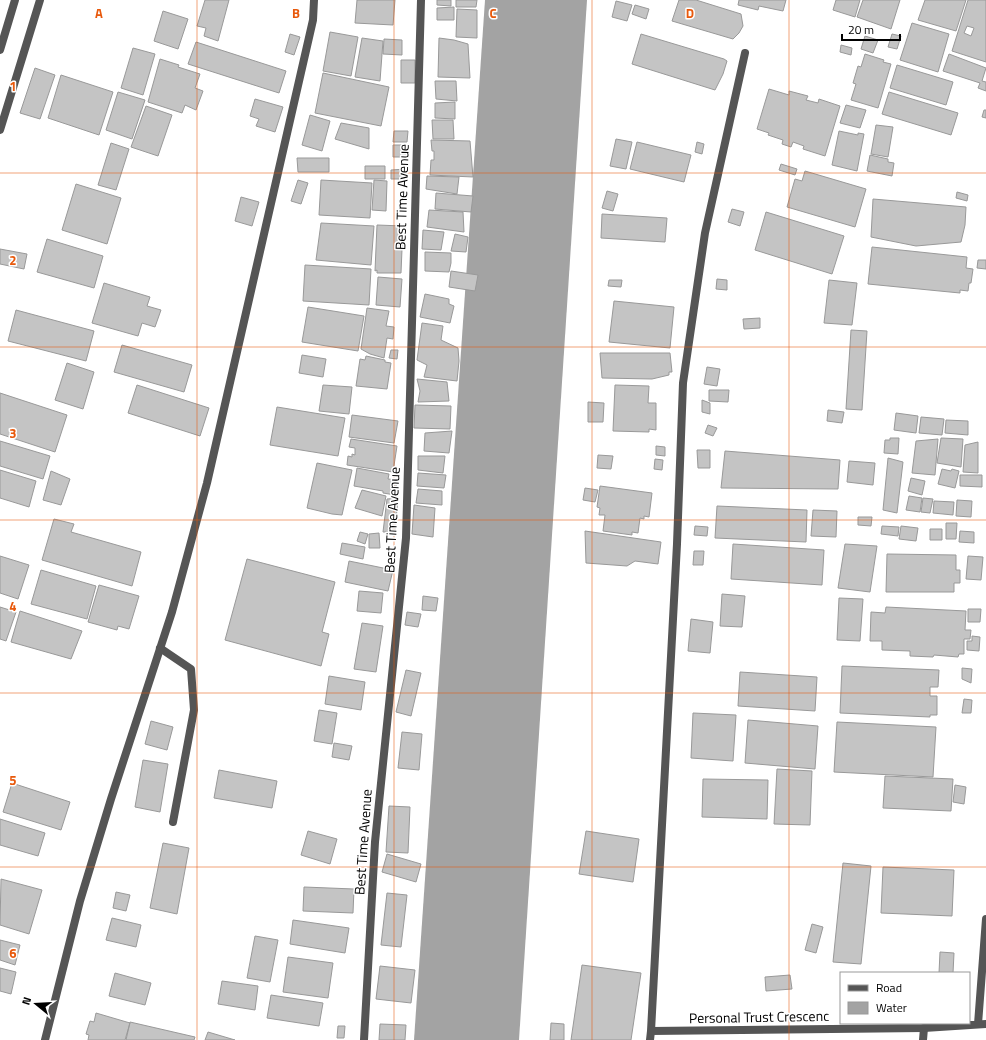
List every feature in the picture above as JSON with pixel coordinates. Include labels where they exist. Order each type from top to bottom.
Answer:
[{"type":"street","points":[[0,50],[15,0]]},
{"type":"street","points":[[0,130],[40,0]]},
{"type":"street","points":[[45,1040],[80,901],[110,799],[172,612],[206,483],[313,20],[314,0]]},
{"type":"street","name":"Best Time Avenue","points":[[364,1040],[375,842],[406,538],[421,0]]},
{"type":"street","points":[[650,1040],[677,544],[683,383],[705,233],[745,52]]},
{"type":"street","points":[[160,648],[192,669],[194,710],[173,822]]},
{"type":"street","points":[[982,1024],[986,919]]},
{"type":"street","name":"Personal Trust Crescenc","points":[[651,1031],[924,1028],[982,1024]]},
{"type":"street","points":[[923,1040],[924,1028]]},
{"type":"water","points":[[485,0],[587,0],[519,1040],[414,1040]]},
{"type":"building","points":[[205,0],[229,0],[218,41],[204,36],[206,28],[197,26]]},
{"type":"building","points":[[357,0],[395,0],[393,25],[355,23]]},
{"type":"building","points":[[437,0],[451,0],[451,6],[437,5]]},
{"type":"building","points":[[456,0],[477,0],[476,7],[456,7]]},
{"type":"building","points":[[679,0],[696,0],[741,14],[743,26],[733,39],[672,21]]},
{"type":"building","points":[[739,0],[786,0],[783,11],[759,6],[758,10],[738,5]]},
{"type":"building","points":[[836,0],[860,0],[855,17],[833,10]]},
{"type":"building","points":[[863,0],[900,0],[891,29],[857,17]]},
{"type":"building","points":[[925,0],[966,0],[956,31],[918,20]]},
{"type":"building","points":[[968,0],[986,0],[986,62],[952,51]],"holes":[[[967,26],[974,28],[971,36],[964,33]]]},
{"type":"building","points":[[616,1],[632,5],[627,21],[612,17]]},
{"type":"building","points":[[635,5],[649,9],[646,19],[632,14]]},
{"type":"building","points":[[454,7],[454,20],[437,20],[437,8]]},
{"type":"building","points":[[457,9],[477,10],[477,38],[456,37]]},
{"type":"building","points":[[163,11],[188,19],[178,49],[154,41]]},
{"type":"building","points":[[912,23],[949,34],[938,72],[900,60]]},
{"type":"building","points":[[330,32],[358,37],[351,76],[323,71]]},
{"type":"building","points":[[290,34],[300,37],[294,55],[285,52]]},
{"type":"building","points":[[641,34],[727,61],[723,74],[715,90],[632,64]]},
{"type":"building","points":[[892,34],[901,36],[897,49],[888,47]]},
{"type":"building","points":[[865,36],[878,40],[873,53],[861,49]]},
{"type":"building","points":[[362,38],[383,41],[380,81],[355,77]]},
{"type":"building","points":[[439,38],[468,44],[470,78],[438,77]]},
{"type":"building","points":[[384,39],[402,40],[402,55],[383,54]]},
{"type":"building","points":[[196,42],[286,71],[279,93],[188,64]]},
{"type":"building","points":[[841,45],[852,48],[851,55],[840,52]]},
{"type":"building","points":[[133,48],[155,54],[143,95],[121,88]]},
{"type":"building","points":[[865,54],[884,60],[883,62],[891,64],[878,108],[851,100],[856,84],[853,83],[858,66],[861,67]]},
{"type":"building","points":[[949,54],[986,68],[982,81],[986,82],[986,91],[978,88],[980,83],[943,71]]},
{"type":"building","points":[[160,59],[200,74],[195,88],[203,91],[196,110],[185,105],[182,113],[148,102]]},
{"type":"building","points":[[401,60],[415,60],[415,83],[401,83]]},
{"type":"building","points":[[897,65],[953,82],[946,105],[890,88]]},
{"type":"building","points":[[35,68],[55,75],[40,119],[20,113]]},
{"type":"building","points":[[323,73],[389,87],[381,126],[315,113]]},
{"type":"building","points":[[61,75],[113,92],[99,135],[48,118]]},
{"type":"building","points":[[435,81],[456,81],[457,101],[436,99]]},
{"type":"building","points":[[769,89],[789,95],[789,91],[808,96],[806,100],[818,103],[819,99],[840,106],[825,156],[803,149],[804,146],[793,142],[791,147],[782,144],[783,140],[768,135],[769,133],[757,129]]},
{"type":"building","points":[[118,92],[145,100],[132,139],[106,130]]},
{"type":"building","points":[[889,92],[958,113],[951,135],[882,114]]},
{"type":"building","points":[[255,99],[283,107],[275,132],[256,126],[259,119],[250,116]]},
{"type":"building","points":[[455,102],[455,119],[435,118],[435,103]]},
{"type":"building","points":[[846,105],[866,110],[860,128],[840,123]]},
{"type":"building","points":[[146,106],[172,115],[158,156],[131,147]]},
{"type":"building","points":[[984,110],[986,110],[986,118],[982,117]]},
{"type":"building","points":[[310,115],[330,121],[322,151],[302,145]]},
{"type":"building","points":[[432,120],[453,120],[454,139],[433,139]]},
{"type":"building","points":[[341,123],[369,128],[369,149],[335,139]]},
{"type":"building","points":[[876,125],[893,127],[888,157],[871,154]]},
{"type":"building","points":[[394,131],[408,131],[407,142],[393,142]]},
{"type":"building","points":[[839,131],[858,135],[858,133],[864,134],[857,171],[832,165]]},
{"type":"building","points":[[616,139],[632,142],[626,169],[610,166]]},
{"type":"building","points":[[431,140],[470,141],[473,177],[430,175],[431,160],[434,160],[434,151],[432,151]]},
{"type":"building","points":[[637,142],[691,155],[684,182],[630,169]]},
{"type":"building","points":[[697,142],[704,144],[702,154],[695,152]]},
{"type":"building","points":[[111,143],[129,149],[116,190],[98,185]]},
{"type":"building","points":[[393,145],[408,145],[408,157],[393,157]]},
{"type":"building","points":[[870,155],[888,159],[888,162],[894,163],[892,176],[867,171]]},
{"type":"building","points":[[297,158],[329,158],[329,172],[298,172]]},
{"type":"building","points":[[781,164],[797,169],[795,175],[779,170]]},
{"type":"building","points":[[365,166],[385,166],[385,179],[365,179]]},
{"type":"building","points":[[406,169],[406,179],[391,179],[391,170]]},
{"type":"building","points":[[805,171],[866,189],[855,227],[787,207],[795,179],[802,181]]},
{"type":"building","points":[[427,176],[459,177],[457,194],[426,189]]},
{"type":"building","points":[[298,180],[308,183],[301,204],[291,201]]},
{"type":"building","points":[[321,180],[372,183],[370,218],[319,215]]},
{"type":"building","points":[[374,180],[387,181],[386,211],[372,210]]},
{"type":"building","points":[[76,184],[121,198],[107,244],[62,230]]},
{"type":"building","points":[[607,191],[618,194],[613,211],[602,208]]},
{"type":"building","points":[[957,192],[968,195],[967,201],[956,198]]},
{"type":"building","points":[[436,193],[473,196],[471,212],[435,209]]},
{"type":"building","points":[[241,197],[259,202],[252,226],[235,221]]},
{"type":"building","points":[[873,199],[966,207],[965,225],[961,242],[916,246],[871,237]]},
{"type":"building","points":[[732,209],[744,212],[740,226],[728,222]]},
{"type":"building","points":[[429,210],[463,212],[464,232],[427,227]]},
{"type":"building","points":[[766,212],[844,236],[832,274],[755,250]]},
{"type":"building","points":[[602,214],[667,218],[665,242],[601,238]]},
{"type":"building","points":[[321,223],[374,226],[371,265],[316,260]]},
{"type":"building","points":[[377,225],[403,226],[401,273],[377,273],[377,270],[375,271]]},
{"type":"building","points":[[423,230],[444,232],[441,250],[422,249]]},
{"type":"building","points":[[455,234],[468,237],[466,252],[451,251]]},
{"type":"building","points":[[47,239],[103,256],[94,288],[37,272]]},
{"type":"building","points":[[872,247],[967,257],[966,268],[973,269],[968,291],[960,290],[960,293],[868,284]]},
{"type":"building","points":[[0,249],[27,254],[24,269],[0,264]]},
{"type":"building","points":[[425,252],[451,253],[449,272],[425,271]]},
{"type":"building","points":[[978,260],[986,260],[986,269],[977,268]]},
{"type":"building","points":[[305,265],[371,269],[369,305],[303,301]]},
{"type":"building","points":[[451,271],[478,275],[475,291],[449,287]]},
{"type":"building","points":[[378,277],[402,279],[400,307],[376,305]]},
{"type":"building","points":[[717,279],[727,280],[727,290],[716,289]]},
{"type":"building","points":[[609,280],[622,280],[621,287],[608,286]]},
{"type":"building","points":[[829,280],[857,283],[852,325],[824,323]]},
{"type":"building","points":[[104,283],[150,297],[147,306],[161,310],[155,327],[142,323],[138,336],[92,323]]},
{"type":"building","points":[[425,294],[449,299],[449,304],[454,306],[450,323],[420,317]]},
{"type":"building","points":[[614,301],[674,307],[670,348],[609,342]]},
{"type":"building","points":[[308,307],[364,316],[358,351],[302,342]]},
{"type":"building","points":[[367,308],[389,311],[386,326],[394,327],[393,339],[387,338],[384,358],[370,354],[361,349]]},
{"type":"building","points":[[16,310],[94,331],[86,361],[8,341]]},
{"type":"building","points":[[760,318],[760,328],[744,329],[743,319]]},
{"type":"building","points":[[422,323],[443,326],[441,340],[458,348],[459,361],[457,381],[424,377],[427,365],[417,360]]},
{"type":"building","points":[[851,330],[867,331],[862,410],[846,409]]},
{"type":"building","points":[[122,345],[192,365],[184,392],[114,372]]},
{"type":"building","points":[[391,350],[398,350],[397,359],[389,358]]},
{"type":"building","points":[[600,353],[670,353],[672,372],[669,372],[669,375],[652,379],[602,378]]},
{"type":"building","points":[[302,355],[326,359],[323,377],[299,373]]},
{"type":"building","points":[[366,356],[385,360],[385,362],[391,363],[387,389],[356,386],[360,359],[365,360]]},
{"type":"building","points":[[67,363],[94,372],[83,409],[55,400]]},
{"type":"building","points":[[707,367],[720,369],[717,386],[704,384]]},
{"type":"building","points":[[417,379],[447,382],[449,401],[418,402],[420,391]]},
{"type":"building","points":[[137,385],[209,408],[200,436],[128,413]]},
{"type":"building","points":[[323,385],[352,387],[349,414],[319,411]]},
{"type":"building","points":[[615,385],[649,386],[648,403],[656,403],[656,430],[649,429],[649,432],[613,431]]},
{"type":"building","points":[[709,390],[729,390],[728,402],[709,401]]},
{"type":"building","points":[[0,393],[67,415],[55,452],[0,434]]},
{"type":"building","points":[[702,400],[710,403],[710,414],[702,412]]},
{"type":"building","points":[[588,402],[604,403],[603,422],[588,422]]},
{"type":"building","points":[[415,405],[451,406],[450,429],[414,428]]},
{"type":"building","points":[[277,407],[345,418],[338,456],[270,445]]},
{"type":"building","points":[[828,410],[844,412],[842,423],[827,421]]},
{"type":"building","points":[[896,413],[918,416],[916,433],[894,430]]},
{"type":"building","points":[[352,415],[398,421],[394,443],[349,437]]},
{"type":"building","points":[[921,417],[944,419],[942,435],[919,433]]},
{"type":"building","points":[[946,420],[968,421],[968,435],[945,433]]},
{"type":"building","points":[[708,425],[717,428],[713,436],[705,433]]},
{"type":"building","points":[[452,431],[449,453],[424,451],[425,433]]},
{"type":"building","points":[[890,438],[899,438],[898,454],[884,453],[885,440],[890,440]]},
{"type":"building","points":[[941,438],[963,439],[961,467],[937,463]]},
{"type":"building","points":[[351,439],[397,446],[393,472],[347,465],[348,456],[352,457],[352,454],[355,455],[355,448],[349,447]]},
{"type":"building","points":[[938,439],[935,475],[912,473],[916,441]]},
{"type":"building","points":[[0,441],[50,456],[43,479],[0,466]]},
{"type":"building","points":[[978,442],[978,473],[963,472],[965,445]]},
{"type":"building","points":[[656,446],[665,447],[665,456],[656,455]]},
{"type":"building","points":[[697,450],[710,450],[710,468],[698,468]]},
{"type":"building","points":[[725,451],[840,460],[838,489],[721,488]]},
{"type":"building","points":[[598,455],[613,456],[611,469],[597,468]]},
{"type":"building","points":[[418,456],[445,456],[443,473],[418,470]]},
{"type":"building","points":[[888,458],[903,462],[897,513],[883,510]]},
{"type":"building","points":[[655,459],[663,460],[662,470],[654,469]]},
{"type":"building","points":[[849,461],[875,463],[873,485],[847,482]]},
{"type":"building","points":[[317,463],[352,470],[342,515],[307,508]]},
{"type":"building","points":[[357,468],[389,474],[388,479],[397,480],[395,495],[383,493],[383,491],[354,486]]},
{"type":"building","points":[[942,469],[959,471],[955,488],[938,484]]},
{"type":"building","points":[[0,470],[36,481],[29,507],[0,498]]},
{"type":"building","points":[[51,471],[70,479],[61,505],[43,500]]},
{"type":"building","points":[[418,473],[446,475],[444,488],[417,486]]},
{"type":"building","points":[[960,475],[982,475],[982,487],[960,486]]},
{"type":"building","points":[[911,478],[925,481],[922,495],[908,491]]},
{"type":"building","points":[[600,486],[652,493],[649,517],[644,516],[644,519],[640,518],[638,533],[632,532],[632,535],[603,531],[605,515],[599,515],[600,508],[597,507]]},
{"type":"building","points":[[585,488],[598,490],[595,502],[583,500]]},
{"type":"building","points":[[418,489],[442,491],[442,505],[416,503]]},
{"type":"building","points":[[362,490],[386,496],[382,516],[355,508]]},
{"type":"building","points":[[909,496],[922,498],[920,512],[906,510]]},
{"type":"building","points":[[398,498],[395,532],[383,532],[387,499]]},
{"type":"building","points":[[923,498],[933,499],[930,513],[921,512]]},
{"type":"building","points":[[957,500],[972,501],[971,517],[956,516]]},
{"type":"building","points":[[934,501],[954,502],[953,515],[933,513]]},
{"type":"building","points":[[414,505],[435,508],[433,537],[412,534]]},
{"type":"building","points":[[717,506],[807,510],[806,542],[715,538]]},
{"type":"building","points":[[813,510],[837,511],[836,537],[811,536]]},
{"type":"building","points":[[858,517],[872,517],[871,526],[858,525]]},
{"type":"building","points":[[54,519],[74,524],[71,532],[141,552],[132,586],[42,560]]},
{"type":"building","points":[[946,523],[957,523],[956,539],[946,539]]},
{"type":"building","points":[[695,526],[708,527],[707,536],[694,535]]},
{"type":"building","points":[[882,526],[899,527],[898,536],[881,534]]},
{"type":"building","points":[[901,526],[918,528],[916,541],[899,539]]},
{"type":"building","points":[[930,529],[942,529],[942,540],[930,540]]},
{"type":"building","points":[[585,531],[661,542],[658,564],[635,561],[627,566],[586,563]]},
{"type":"building","points":[[960,531],[974,532],[974,543],[959,542]]},
{"type":"building","points":[[360,532],[368,534],[365,544],[357,541]]},
{"type":"building","points":[[379,533],[380,548],[369,548],[369,534]]},
{"type":"building","points":[[342,543],[365,547],[363,559],[340,554]]},
{"type":"building","points":[[733,544],[824,550],[822,585],[731,579]]},
{"type":"building","points":[[845,544],[877,546],[870,592],[838,588]]},
{"type":"building","points":[[694,551],[704,551],[703,565],[693,565]]},
{"type":"building","points":[[887,554],[956,555],[956,570],[960,570],[960,583],[954,583],[954,592],[886,592]]},
{"type":"building","points":[[0,556],[29,565],[18,599],[0,593]]},
{"type":"building","points":[[968,556],[983,557],[981,580],[966,579]]},
{"type":"building","points":[[247,559],[335,582],[322,632],[329,634],[321,666],[225,640]]},
{"type":"building","points":[[349,561],[393,570],[388,591],[345,582]]},
{"type":"building","points":[[41,570],[96,586],[87,619],[31,604]]},
{"type":"building","points":[[99,585],[139,596],[129,629],[118,626],[117,630],[88,622]]},
{"type":"building","points":[[359,591],[383,593],[381,613],[357,611]]},
{"type":"building","points":[[722,594],[745,596],[742,627],[720,626]]},
{"type":"building","points":[[423,596],[438,598],[436,611],[422,610]]},
{"type":"building","points":[[839,598],[863,599],[860,641],[837,640]]},
{"type":"building","points":[[0,607],[16,612],[6,641],[0,639]]},
{"type":"building","points":[[886,607],[966,611],[965,630],[971,630],[970,639],[964,639],[964,654],[959,654],[958,657],[934,655],[933,657],[910,656],[910,651],[882,650],[882,641],[870,641],[871,612],[885,613]]},
{"type":"building","points":[[968,609],[981,609],[980,622],[968,622]]},
{"type":"building","points":[[20,611],[82,631],[71,659],[11,642]]},
{"type":"building","points":[[407,612],[421,614],[418,627],[405,625]]},
{"type":"building","points":[[691,619],[713,622],[710,653],[688,651]]},
{"type":"building","points":[[362,623],[383,626],[376,672],[354,669]]},
{"type":"building","points":[[972,636],[980,637],[979,651],[967,650],[967,641],[972,641]]},
{"type":"building","points":[[842,666],[939,670],[938,687],[930,687],[930,696],[937,696],[937,715],[930,715],[930,717],[840,713]]},
{"type":"building","points":[[962,668],[972,669],[971,683],[962,679]]},
{"type":"building","points":[[406,670],[421,673],[411,716],[396,712]]},
{"type":"building","points":[[740,672],[817,677],[815,711],[738,706]]},
{"type":"building","points":[[329,676],[365,682],[361,710],[325,704]]},
{"type":"building","points":[[964,699],[972,700],[971,713],[962,713]]},
{"type":"building","points":[[319,710],[337,713],[332,744],[314,741]]},
{"type":"building","points":[[693,713],[736,715],[733,761],[691,758]]},
{"type":"building","points":[[748,720],[818,726],[815,769],[745,763]]},
{"type":"building","points":[[151,721],[173,727],[167,750],[145,744]]},
{"type":"building","points":[[837,722],[936,727],[933,777],[834,772]]},
{"type":"building","points":[[402,732],[422,734],[419,770],[398,768]]},
{"type":"building","points":[[334,743],[352,746],[349,760],[332,757]]},
{"type":"building","points":[[143,760],[168,764],[160,812],[135,807]]},
{"type":"building","points":[[777,769],[812,771],[810,825],[774,824]]},
{"type":"building","points":[[219,770],[277,781],[272,808],[214,798]]},
{"type":"building","points":[[885,776],[953,779],[951,811],[883,808]]},
{"type":"building","points":[[703,779],[768,780],[767,819],[702,817]]},
{"type":"building","points":[[12,783],[70,802],[61,830],[3,812]]},
{"type":"building","points":[[955,785],[966,787],[964,804],[953,802]]},
{"type":"building","points":[[389,806],[410,807],[408,853],[386,852]]},
{"type":"building","points":[[0,819],[45,833],[38,856],[0,845]]},
{"type":"building","points":[[308,831],[337,839],[330,864],[301,855]]},
{"type":"building","points":[[586,831],[639,839],[633,882],[579,874]]},
{"type":"building","points":[[163,843],[189,848],[177,914],[150,908]]},
{"type":"building","points":[[387,854],[421,864],[416,882],[382,872]]},
{"type":"building","points":[[843,863],[871,866],[861,964],[833,962]]},
{"type":"building","points":[[883,867],[954,870],[952,916],[881,913]]},
{"type":"building","points":[[1,879],[42,890],[29,934],[0,925]]},
{"type":"building","points":[[304,887],[354,889],[353,913],[303,911]]},
{"type":"building","points":[[116,892],[130,895],[126,911],[113,908]]},
{"type":"building","points":[[387,893],[407,895],[401,947],[381,945]]},
{"type":"building","points":[[112,918],[141,925],[136,947],[106,940]]},
{"type":"building","points":[[293,920],[349,928],[345,953],[290,944]]},
{"type":"building","points":[[812,924],[823,927],[816,953],[805,950]]},
{"type":"building","points":[[255,936],[278,940],[270,982],[247,978]]},
{"type":"building","points":[[0,940],[20,945],[15,965],[0,960]]},
{"type":"building","points":[[940,952],[954,953],[953,972],[939,972]]},
{"type":"building","points":[[288,957],[333,963],[328,998],[283,992]]},
{"type":"building","points":[[582,965],[641,973],[631,1040],[571,1040]]},
{"type":"building","points":[[380,966],[415,970],[411,1003],[376,999]]},
{"type":"building","points":[[0,968],[16,972],[11,994],[0,991]]},
{"type":"building","points":[[115,973],[151,983],[145,1005],[109,996]]},
{"type":"building","points":[[790,975],[792,989],[766,991],[765,977]]},
{"type":"building","points":[[222,981],[258,986],[255,1010],[218,1004]]},
{"type":"building","points":[[271,995],[323,1003],[319,1026],[267,1018]]},
{"type":"building","points":[[96,1013],[130,1023],[125,1040],[88,1040],[89,1035],[86,1034],[90,1021],[94,1022]]},
{"type":"building","points":[[130,1022],[195,1037],[194,1040],[126,1040]]},
{"type":"building","points":[[551,1023],[564,1024],[564,1040],[550,1040]]},
{"type":"building","points":[[380,1024],[406,1025],[405,1040],[379,1040]]},
{"type":"building","points":[[338,1026],[345,1026],[344,1038],[337,1038]]},
{"type":"building","points":[[208,1032],[235,1040],[205,1040]]}]
